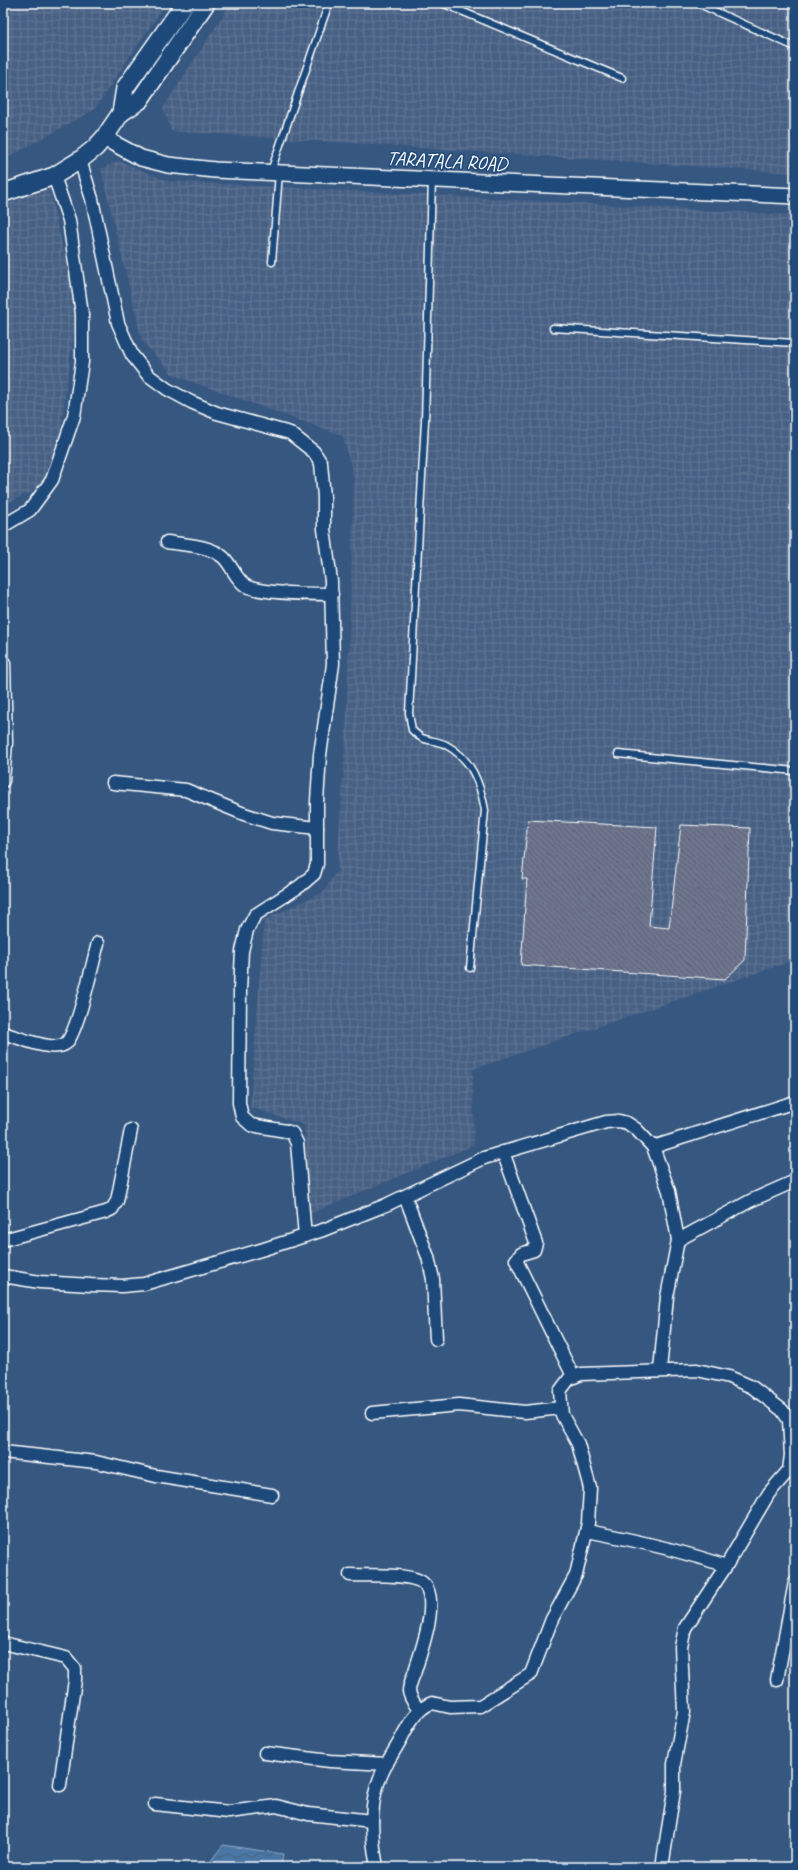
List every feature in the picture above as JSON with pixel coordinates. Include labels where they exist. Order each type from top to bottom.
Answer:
[{"type":"main road","points":[[121,113],[125,88],[185,3]]},
{"type":"main road","points":[[3,193],[54,176],[80,160],[104,138],[121,113],[139,101],[206,3]]},
{"type":"street","name":"TARATALA ROAD","points":[[104,138],[141,158],[168,165],[214,170],[795,196]]},
{"type":"street","points":[[80,160],[92,199],[118,323],[132,355],[148,375],[167,389],[190,402],[210,410],[290,433],[314,452],[321,463],[324,497],[324,529],[332,594],[333,664],[320,755],[317,828],[318,864],[314,874],[300,886],[255,915],[248,930],[242,951],[240,989],[240,1111],[242,1117],[251,1125],[292,1133],[297,1143],[305,1236]]},
{"type":"street","points":[[3,526],[30,510],[52,480],[74,416],[82,362],[82,314],[69,220],[54,176]]},
{"type":"street","points":[[167,542],[214,551],[223,557],[237,578],[254,589],[292,593],[332,594]]},
{"type":"street","points":[[3,781],[6,743],[4,663]]},
{"type":"street","points":[[113,783],[186,790],[244,814],[272,822],[317,828]]},
{"type":"street","points":[[3,1033],[50,1046],[60,1046],[67,1043],[78,1014],[98,943]]},
{"type":"street","points":[[653,1147],[795,1102]]},
{"type":"street","points":[[3,1276],[40,1282],[91,1286],[144,1284],[305,1236],[386,1205],[484,1158],[606,1122],[619,1121],[636,1129],[653,1147],[669,1191],[678,1240],[667,1297],[660,1370]]},
{"type":"street","points":[[3,1240],[106,1212],[112,1209],[117,1200],[131,1130]]},
{"type":"street","points":[[503,1152],[536,1243],[534,1250],[521,1254],[516,1260],[573,1376]]},
{"type":"street","points":[[678,1240],[750,1201],[795,1181]]},
{"type":"street","points":[[405,1196],[428,1257],[433,1279],[436,1339]]},
{"type":"street","points":[[377,1867],[371,1837],[375,1794],[382,1772],[419,1710],[432,1703],[450,1707],[480,1706],[531,1674],[552,1619],[576,1575],[587,1531],[590,1488],[578,1444],[567,1426],[561,1408],[560,1391],[563,1385],[573,1376],[660,1370],[697,1370],[728,1377],[752,1387],[782,1410],[789,1420],[793,1455],[789,1470],[769,1492],[726,1566],[685,1628],[681,1647],[684,1712],[674,1764],[674,1791],[662,1867]]},
{"type":"street","points":[[372,1413],[459,1405],[525,1412],[561,1408]]},
{"type":"street","points":[[3,1452],[96,1462],[156,1476],[272,1495]]},
{"type":"street","points":[[587,1531],[686,1552],[726,1566]]},
{"type":"street","points":[[350,1575],[410,1578],[421,1581],[428,1588],[430,1597],[430,1611],[426,1635],[409,1690],[412,1700],[419,1710]]},
{"type":"street","points":[[777,1680],[795,1582]]},
{"type":"street","points":[[3,1643],[66,1658],[74,1669],[75,1680],[60,1785]]},
{"type":"street","points":[[265,1753],[330,1761],[387,1764]]},
{"type":"street","points":[[155,1804],[229,1812],[276,1806],[308,1814],[372,1821]]},
{"type":"lane","points":[[272,262],[275,173],[329,3]]},
{"type":"lane","points":[[442,3],[622,78]]},
{"type":"lane","points":[[697,3],[795,47]]},
{"type":"lane","points":[[432,180],[425,421],[409,713],[412,730],[423,738],[445,744],[461,756],[474,771],[482,791],[485,810],[470,968]]},
{"type":"lane","points":[[553,328],[795,343]]},
{"type":"lane","points":[[618,754],[795,771]]},
{"type":"shaded area","points":[[3,3],[166,3],[94,110],[3,160]]},
{"type":"shaded area","points":[[231,3],[795,3],[795,173],[171,131],[163,108]]},
{"type":"shaded area","points":[[119,161],[168,181],[795,215],[795,960],[473,1069],[474,1145],[309,1214],[304,1125],[250,1107],[264,920],[323,892],[337,871],[347,711],[354,480],[343,436],[173,375],[142,341],[101,169]]},
{"type":"shaded area","points":[[49,187],[77,309],[57,457],[36,490],[3,505],[3,205]]},
{"type":"water","points":[[223,1845],[283,1854],[281,1867],[206,1867]]},
{"type":"building","points":[[528,820],[657,827],[649,926],[669,928],[681,825],[750,828],[745,960],[725,979],[521,965],[527,879],[522,879]]}]
